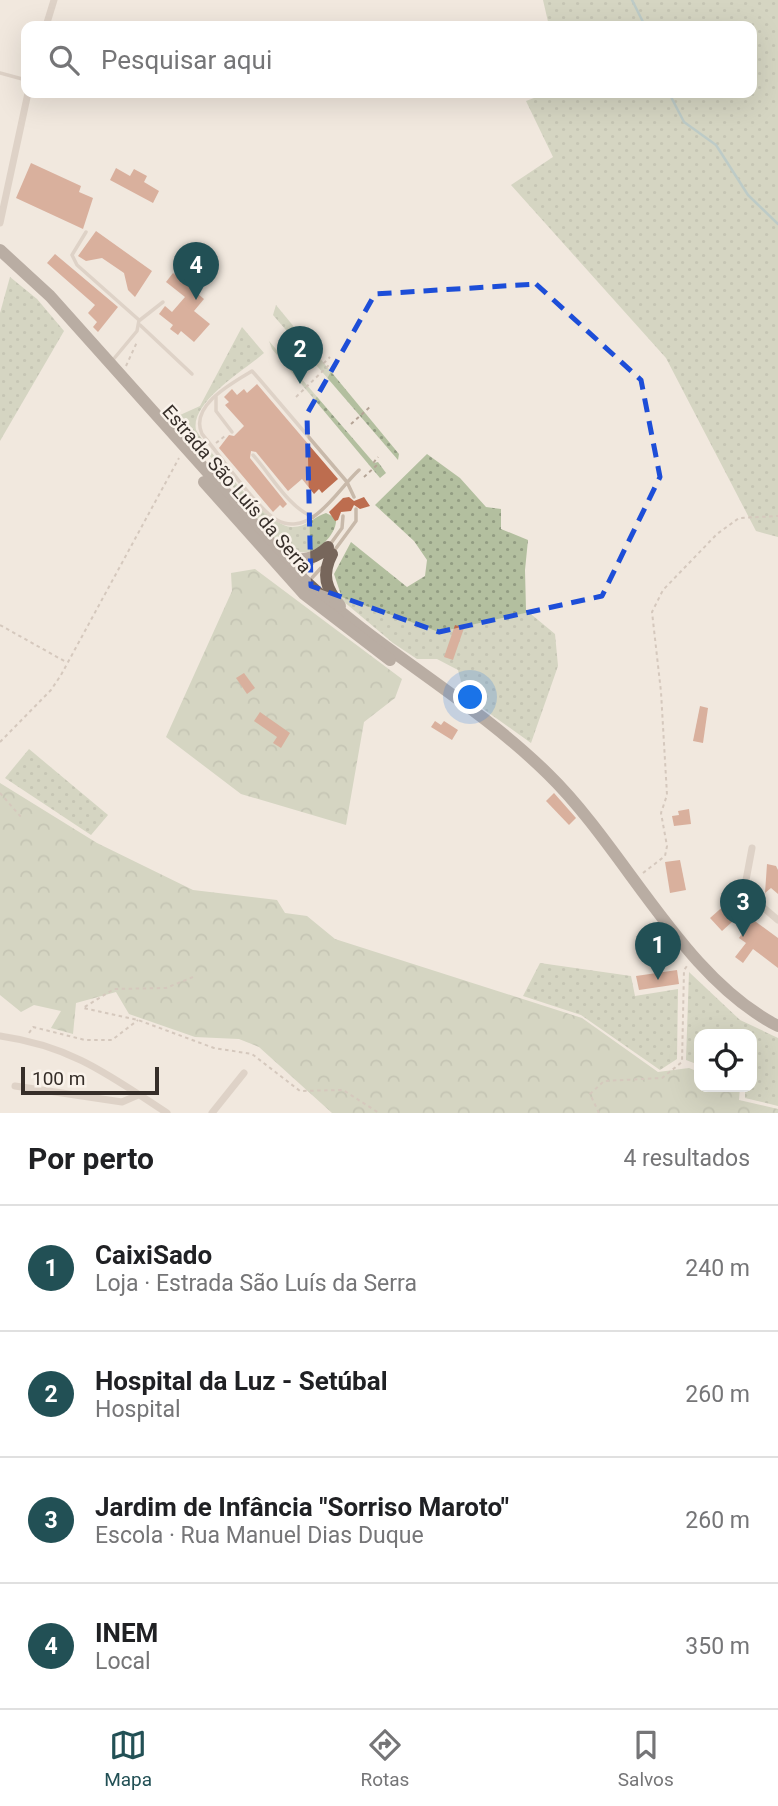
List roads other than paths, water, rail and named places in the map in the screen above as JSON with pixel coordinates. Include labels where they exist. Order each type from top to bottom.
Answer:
[{"type":"main road","name":"Estrada São Luís da Serra","points":[[0,250],[50,296],[277,551],[299,580],[510,739],[548,773],[584,813],[695,958],[731,996],[778,1026]]},
{"type":"main road","name":"Estrada São Luís da Serra","points":[[50,296],[181,454],[349,631],[512,747],[557,785],[584,813]]},
{"type":"main road","points":[[277,551],[300,560],[330,550]]},
{"type":"main road","points":[[330,550],[326,569],[327,587],[362,629]]},
{"type":"street","points":[[48,21],[54,0]]},
{"type":"street","points":[[0,223],[27,98]]},
{"type":"street","points":[[752,848],[744,891],[778,920]]},
{"type":"street","points":[[0,1036],[25,1039],[82,1058],[167,1113]]},
{"type":"street","points":[[212,1113],[244,1073]]},
{"type":"street","points":[[15,1086],[122,1102],[138,1095]]},
{"type":"lane","points":[[0,73],[21,79]]},
{"type":"lane","points":[[86,232],[72,255],[77,265],[192,374]]},
{"type":"lane","points":[[110,364],[137,332],[140,322],[163,302]]},
{"type":"lane","points":[[354,497],[347,482],[252,370],[205,407],[199,420],[202,434],[275,519],[299,524],[313,517],[325,507],[347,482],[359,470]]},
{"type":"lane","points":[[216,397],[216,411],[232,431]]},
{"type":"lane","points":[[253,455],[298,507],[313,517]]},
{"type":"lane","points":[[325,507],[334,506]]},
{"type":"lane","points":[[299,580],[307,568],[330,550],[352,526],[356,509]]},
{"type":"lane","points":[[299,580],[315,576],[342,528],[343,516]]},
{"type":"waterway","points":[[632,0],[642,21]]},
{"type":"waterway","points":[[672,98],[684,122],[716,145],[748,195],[778,224]]},
{"type":"place","name":"INEM","points":[[196,300]]},
{"type":"place","name":"Hospital da Luz - Setúbal","points":[[300,384]]},
{"type":"place","name":"Jardim de Infância \"Sorriso Maroto\"","points":[[743,937]]},
{"type":"place","name":"CaixiSado","points":[[658,980]]}]
